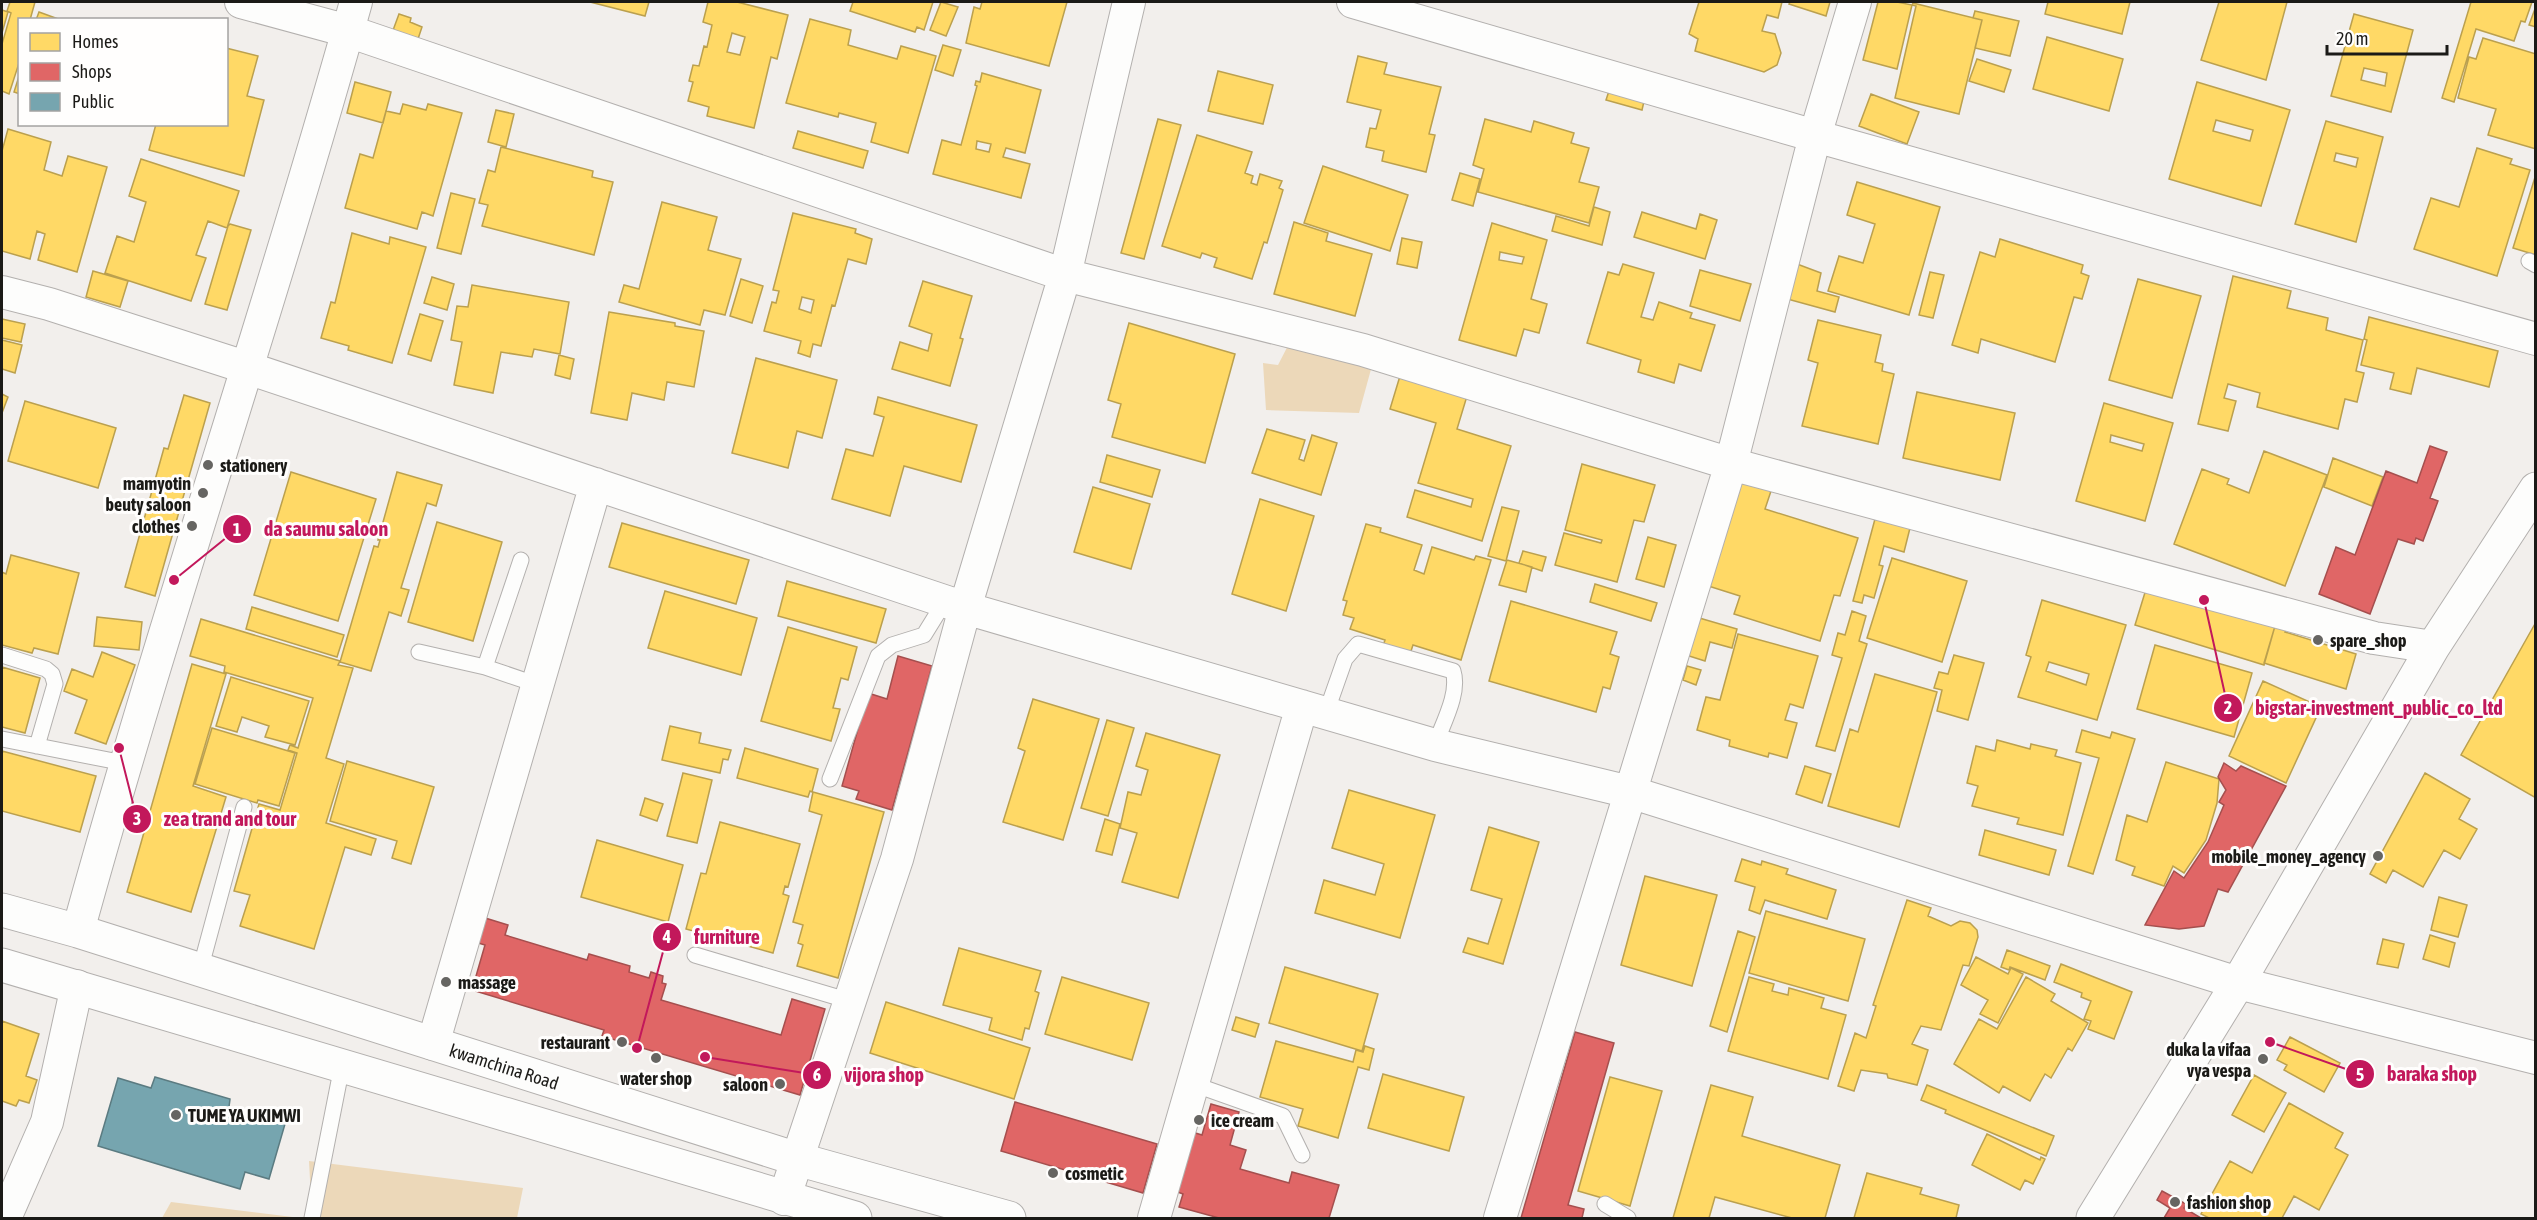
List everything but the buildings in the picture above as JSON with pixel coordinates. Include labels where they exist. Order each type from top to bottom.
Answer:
[{"type":"main road","points":[[2093,1218],[2238,983],[2433,647],[2535,489]]},
{"type":"main road","name":"kwamchina Road","points":[[2,910],[78,931],[797,1159],[1009,1218]]},
{"type":"main road","points":[[2,965],[784,1199],[855,1218]]},
{"type":"street","points":[[241,2],[352,16],[1065,275],[1363,350],[1731,464],[2374,638],[2433,647]]},
{"type":"street","points":[[784,1199],[897,859],[955,604],[1065,275],[1129,2]]},
{"type":"street","points":[[1353,2],[1815,136],[2535,339]]},
{"type":"street","points":[[1500,1218],[1731,464],[1815,136],[1855,2]]},
{"type":"street","points":[[78,931],[124,763],[248,368],[352,16]]},
{"type":"street","points":[[2,292],[49,304],[248,368],[955,604],[1435,745],[1630,792],[2238,983],[2535,1058]]},
{"type":"street","points":[[433,1044],[596,484]]},
{"type":"street","points":[[1154,1218],[1193,1084],[1314,710]]},
{"type":"street","points":[[5,1218],[47,1122],[77,986]]},
{"type":"lane","points":[[484,668],[521,560]]},
{"type":"lane","points":[[830,779],[878,656],[892,645],[924,635],[955,604]]},
{"type":"lane","points":[[1314,710],[1345,659],[1358,644],[1453,670],[1456,680],[1435,745]]},
{"type":"lane","points":[[419,652],[484,668],[538,685]]},
{"type":"lane","points":[[2,656],[46,669],[52,674],[55,684],[37,746]]},
{"type":"lane","points":[[2,739],[124,763]]},
{"type":"lane","points":[[200,970],[244,807]]},
{"type":"lane","points":[[696,955],[850,1001]]},
{"type":"lane","points":[[312,1218],[342,1066]]},
{"type":"lane","points":[[1193,1084],[1283,1116],[1302,1155]]},
{"type":"lane","points":[[1605,1204],[1628,1218]]},
{"type":"shaded area","points":[[1295,332],[1373,362],[1359,413],[1266,410],[1263,363],[1278,365]]},
{"type":"shaded area","points":[[309,1161],[523,1188],[517,1218],[312,1218]]},
{"type":"shaded area","points":[[171,1202],[301,1218],[162,1218]]},
{"type":"place","name":"stationery","points":[[208,465]]},
{"type":"place","name":"mamyotin beuty saloon","points":[[203,493]]},
{"type":"place","name":"clothes","points":[[192,526]]},
{"type":"place","name":"da saumu saloon","points":[[174,580]]},
{"type":"place","name":"bigstar-investment_public_co_ltd","points":[[2204,600]]},
{"type":"place","name":"spare_shop","points":[[2318,640]]},
{"type":"place","name":"zea trand and tour","points":[[119,748]]},
{"type":"place","name":"mobile_money_agency","points":[[2378,856]]},
{"type":"place","name":"massage","points":[[446,982]]},
{"type":"place","name":"restaurant","points":[[622,1042]]},
{"type":"place","name":"baraka shop","points":[[2270,1042]]},
{"type":"place","name":"furniture","points":[[637,1048]]},
{"type":"place","name":"vijora shop","points":[[705,1057]]},
{"type":"place","name":"water shop","points":[[656,1058]]},
{"type":"place","name":"duka la vifaa vya vespa","points":[[2263,1059]]},
{"type":"place","name":"saloon","points":[[780,1084]]},
{"type":"place","name":"TUME YA UKIMWI","points":[[176,1115]]},
{"type":"place","name":"ice cream","points":[[1199,1120]]},
{"type":"place","name":"cosmetic","points":[[1053,1173]]},
{"type":"place","name":"fashion shop","points":[[2175,1202]]}]
